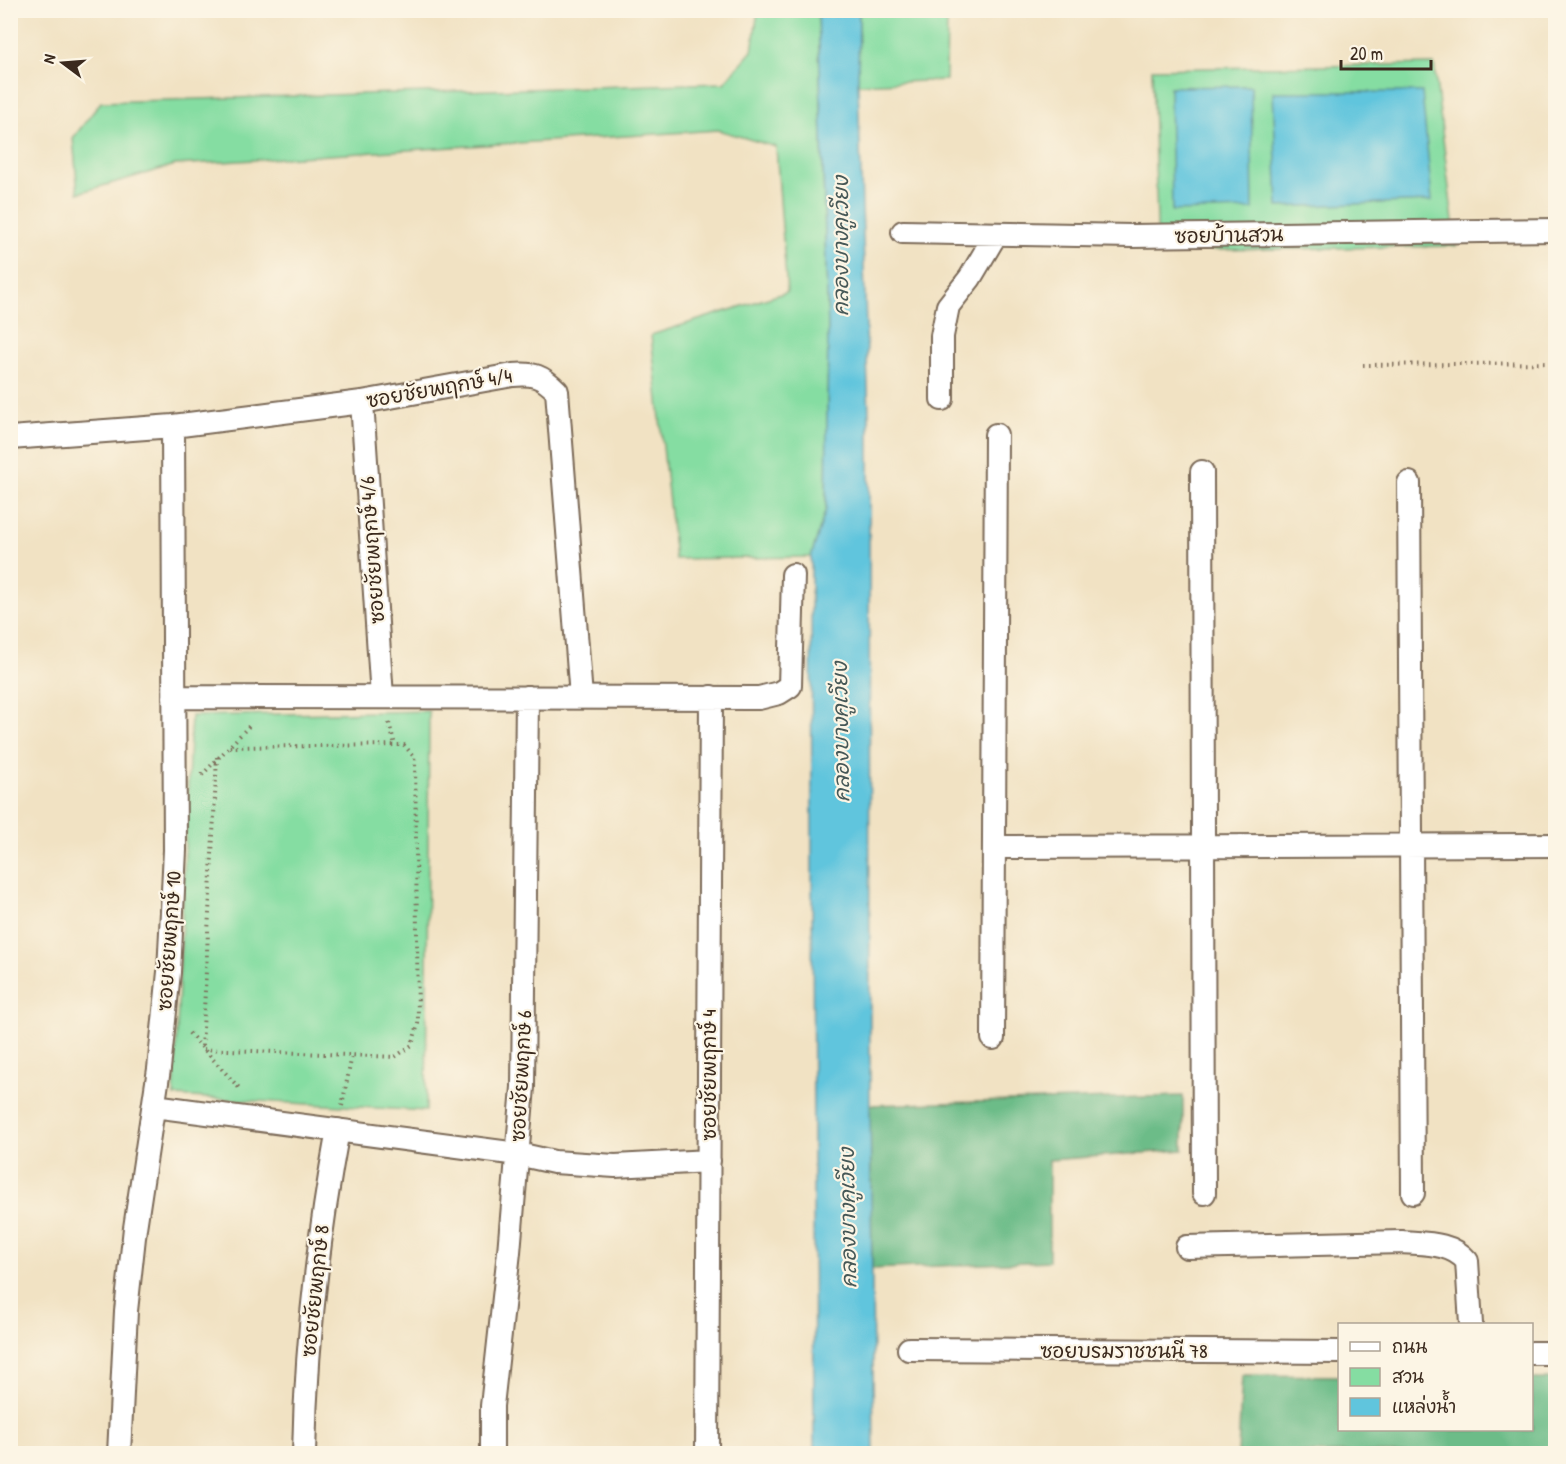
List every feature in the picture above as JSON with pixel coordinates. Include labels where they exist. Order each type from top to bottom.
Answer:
[{"type":"street","name":"ซอยบ้านสวน","points":[[903,232],[1132,236],[1556,230]]},
{"type":"street","points":[[942,399],[942,336],[948,306],[970,278],[996,234]]},
{"type":"street","name":"ซอยชัยพฤกษ์ 4/4","points":[[10,438],[173,426],[362,402],[530,373],[546,380],[557,391],[581,697]]},
{"type":"street","name":"ซอยชัยพฤกษ์ 4/6","points":[[362,402],[382,697]]},
{"type":"street","name":"ซอยชัยพฤกษ์ 10","points":[[119,1454],[126,1311],[135,1228],[154,1106],[165,1005],[175,850],[173,426]]},
{"type":"street","points":[[993,1038],[996,435]]},
{"type":"street","points":[[1202,472],[1204,1193]]},
{"type":"street","points":[[1409,483],[1413,1193]]},
{"type":"street","points":[[174,698],[759,698],[778,693],[790,686],[794,575]]},
{"type":"street","name":"ซอยชัยพฤกษ์ 6","points":[[492,1454],[492,1406],[523,1088],[527,697]]},
{"type":"street","name":"ซอยชัยพฤกษ์ 4","points":[[707,1454],[711,697]]},
{"type":"street","points":[[994,847],[1556,845]]},
{"type":"street","points":[[154,1106],[518,1154],[554,1162],[615,1166],[709,1161]]},
{"type":"street","name":"ซอยชัยพฤกษ์ 8","points":[[304,1454],[310,1320],[323,1209],[338,1130]]},
{"type":"street","points":[[1187,1247],[1402,1242],[1431,1244],[1455,1250],[1467,1261],[1471,1323]]},
{"type":"street","name":"ซอยบรมราชชนนี 78","points":[[909,1349],[1338,1352]]},
{"type":"street","points":[[1533,1353],[1556,1353]]},
{"type":"path","points":[[1363,365],[1556,363]]},
{"type":"path","points":[[175,805],[217,757],[279,698]]},
{"type":"path","points":[[202,1048],[395,1057],[412,1045],[418,1024],[415,758],[404,745],[227,747]]},
{"type":"path","points":[[202,1048],[217,757]]},
{"type":"path","points":[[165,1005],[270,1121]]},
{"type":"path","points":[[338,1130],[352,1055]]},
{"type":"green space","points":[[758,11],[818,11],[828,328],[826,509],[811,557],[675,559],[651,335],[787,292],[776,147],[718,130],[175,165],[78,193],[73,138],[101,102],[724,83],[752,51]]},
{"type":"green space","points":[[859,11],[947,11],[946,80],[858,84]]},
{"type":"green space","points":[[1434,64],[1456,246],[1158,251],[1152,69]]},
{"type":"green space","points":[[429,711],[426,1111],[174,1096],[191,716]]},
{"type":"green space","points":[[1183,1096],[1183,1150],[1049,1160],[1049,1261],[872,1269],[870,1105]]},
{"type":"green space","points":[[1242,1375],[1338,1376],[1338,1431],[1533,1431],[1533,1379],[1555,1379],[1555,1453],[1238,1453]]},
{"type":"water","name":"คลองบางคูเวียง","points":[[818,11],[859,11],[858,84],[869,417],[870,1105],[874,1454],[814,1453],[811,557],[826,509],[828,328]]},
{"type":"water","points":[[1251,86],[1253,209],[1172,211],[1170,87]]},
{"type":"water","points":[[1273,92],[1422,92],[1432,201],[1278,207]]}]
